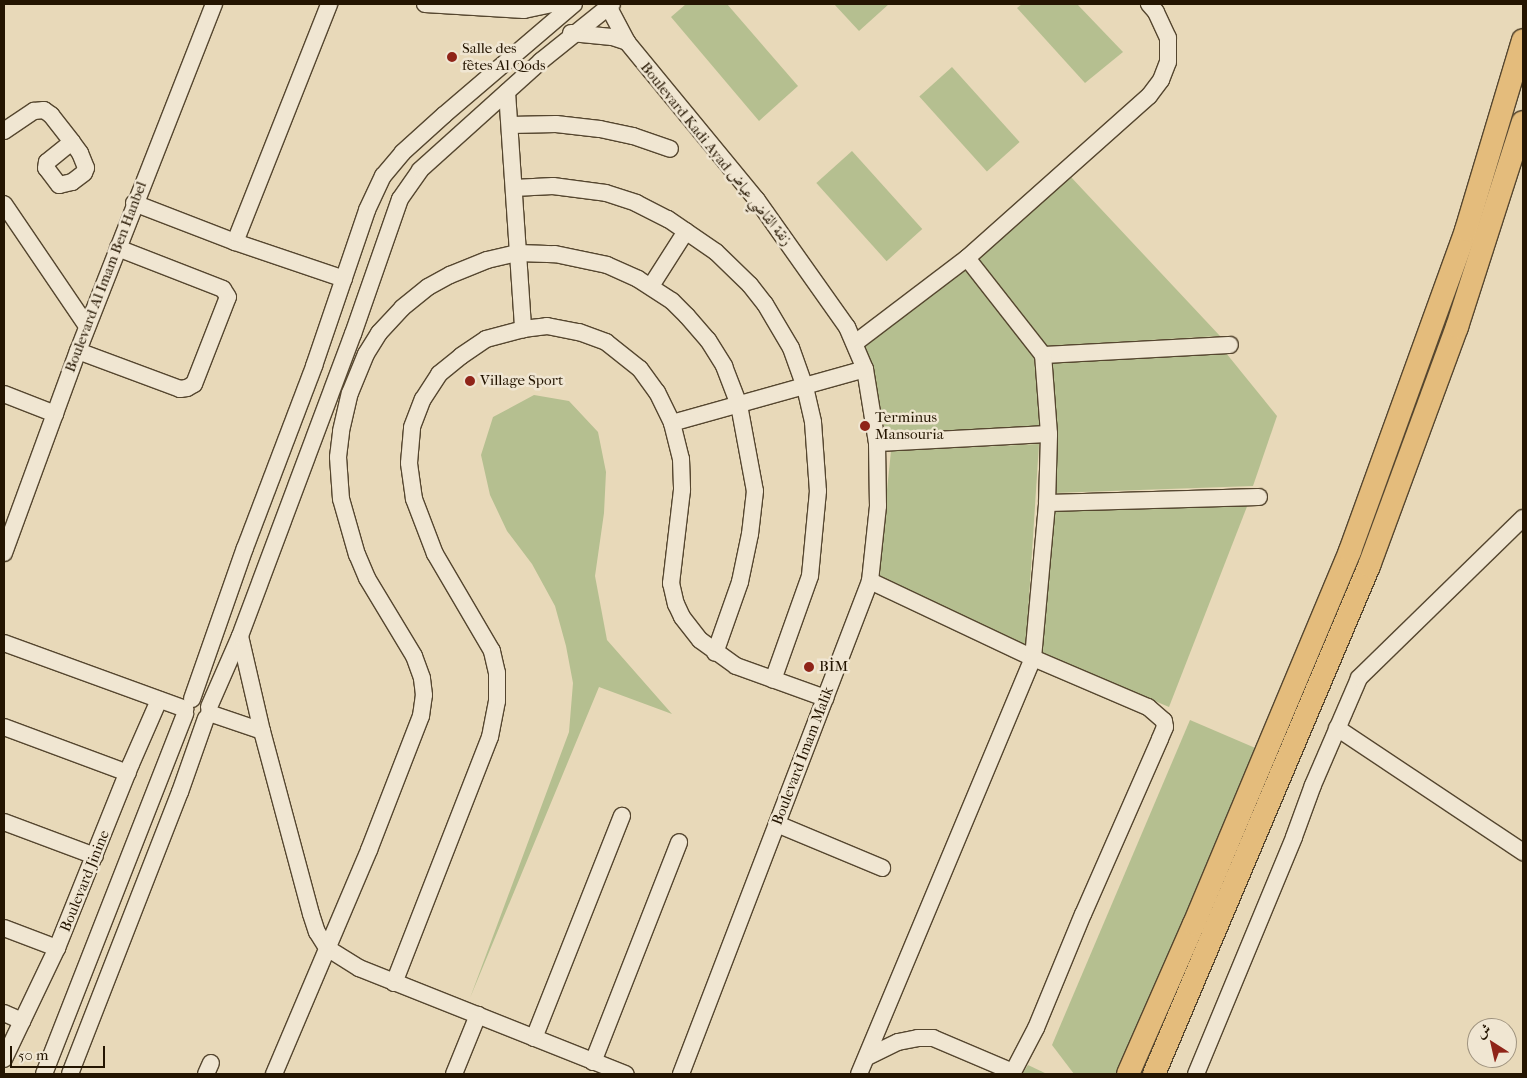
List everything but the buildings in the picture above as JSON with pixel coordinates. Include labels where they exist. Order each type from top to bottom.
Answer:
[{"type":"highway","points":[[1128,1074],[1194,924],[1350,551],[1466,230],[1523,40]]},
{"type":"highway","points":[[1154,1074],[1369,566],[1457,327],[1523,122]]},
{"type":"street","name":"Boulevard Al Imam Ben Hanbel","points":[[4,553],[54,414],[134,203],[214,4]]},
{"type":"street","points":[[235,242],[329,4]]},
{"type":"street","points":[[425,4],[524,10],[553,4]]},
{"type":"street","points":[[44,1074],[187,707],[314,366],[367,210],[383,176],[402,154],[574,4]]},
{"type":"street","points":[[855,342],[967,258],[1149,96],[1161,80],[1168,62],[1168,38],[1156,12],[1149,4]]},
{"type":"street","points":[[70,1074],[180,792],[208,713],[240,636],[353,334],[400,198],[420,170],[609,5]]},
{"type":"street","name":"Boulevard Kadi Ayad زنقة القاضي عياض","points":[[609,5],[627,42],[757,200],[848,327],[866,369]]},
{"type":"street","points":[[524,10],[549,25],[575,33],[627,42]]},
{"type":"street","points":[[508,92],[523,328]]},
{"type":"street","points":[[4,131],[34,111],[44,110],[51,115],[72,142]]},
{"type":"street","points":[[510,125],[556,124],[600,129],[633,136],[670,150]]},
{"type":"street","points":[[514,188],[553,186],[606,193],[636,203],[668,219],[716,252],[755,291],[791,348],[805,387],[813,422],[817,452],[818,491],[815,540],[810,576],[802,604],[774,680]]},
{"type":"street","points":[[134,203],[235,242],[344,279]]},
{"type":"street","points":[[4,204],[87,326]]},
{"type":"street","points":[[651,286],[686,231]]},
{"type":"street","points":[[78,351],[180,389],[187,388],[194,384],[228,298],[224,289],[118,248]]},
{"type":"street","points":[[274,1074],[410,748],[421,716],[424,696],[422,678],[414,656],[367,578],[357,555],[341,498],[338,457],[340,431],[350,393],[366,354],[379,333],[402,308],[428,287],[450,275],[487,260],[518,253],[555,254],[607,265],[651,286],[682,311],[708,340],[724,366],[739,405],[755,491],[753,514],[740,582],[715,653]]},
{"type":"street","points":[[859,1074],[1033,658],[1047,503],[1049,434],[1043,355],[967,258]]},
{"type":"street","points":[[394,983],[490,737],[497,701],[497,672],[492,651],[434,554],[417,508],[409,463],[412,427],[423,399],[439,374],[486,339],[523,328],[547,326],[579,332],[606,342],[640,369],[657,392],[672,423],[681,459],[682,490],[671,583],[676,604],[686,623],[700,640],[715,653],[736,666],[825,698]]},
{"type":"street","points":[[1043,355],[1230,345]]},
{"type":"street","points":[[672,423],[866,369]]},
{"type":"street","name":"Boulevard Imam Malik","points":[[681,1074],[870,581],[878,506],[877,443],[866,369]]},
{"type":"street","points":[[4,394],[54,414]]},
{"type":"street","points":[[877,443],[1049,434]]},
{"type":"street","points":[[1047,503],[1259,498]]},
{"type":"street","points":[[1196,1074],[1359,678],[1520,522]]},
{"type":"street","points":[[867,1056],[898,1042],[918,1038],[933,1038],[1013,1073],[1047,1001],[1082,914],[1165,727],[1158,714],[1148,707],[1033,658],[870,581]]},
{"type":"street","points":[[240,636],[262,731],[311,914],[317,932],[327,948],[359,968],[394,983],[626,1074]]},
{"type":"street","points":[[4,643],[160,700],[187,707]]},
{"type":"street","points":[[187,707],[199,698],[205,701],[208,713]]},
{"type":"street","name":"Boulevard Jinine","points":[[4,1059],[57,948],[128,773],[160,700]]},
{"type":"street","points":[[208,713],[262,731]]},
{"type":"street","points":[[4,727],[128,773]]},
{"type":"street","points":[[1337,728],[1523,852]]},
{"type":"street","points":[[534,1038],[622,816]]},
{"type":"street","points":[[4,822],[95,856]]},
{"type":"street","points":[[776,824],[882,868]]},
{"type":"street","points":[[594,1062],[678,842]]},
{"type":"street","points":[[4,928],[57,948]]},
{"type":"street","points":[[4,1014],[22,1021]]},
{"type":"street","points":[[454,1074],[478,1015]]},
{"type":"green space","points":[[686,4],[727,4],[798,86],[759,121],[671,17]]},
{"type":"green space","points":[[834,4],[889,4],[859,31]]},
{"type":"green space","points":[[1022,4],[1077,4],[1123,52],[1085,83],[1017,8]]},
{"type":"green space","points":[[952,67],[1020,142],[987,171],[919,96]]},
{"type":"green space","points":[[852,151],[922,229],[887,261],[816,183]]},
{"type":"green space","points":[[1070,176],[1220,336],[1047,346],[978,258]]},
{"type":"green space","points":[[971,264],[1034,356],[1040,426],[887,435],[857,347]]},
{"type":"green space","points":[[1226,353],[1277,416],[1253,486],[1054,493],[1051,363]]},
{"type":"green space","points":[[534,395],[569,401],[598,432],[606,472],[604,513],[595,576],[607,640],[672,714],[599,687],[470,998],[569,732],[573,683],[566,646],[555,606],[532,564],[507,531],[490,495],[481,455],[493,417]]},
{"type":"green space","points":[[1039,444],[1026,645],[878,577],[891,451]]},
{"type":"green space","points":[[1248,504],[1169,707],[1039,652],[1053,510]]},
{"type":"green space","points":[[1190,720],[1260,750],[1116,1074],[1074,1074],[1052,1045]]},
{"type":"green space","points":[[1028,1065],[1047,1074],[1022,1074]]},
{"type":"place","name":"Salle des fêtes Al Qods","points":[[452,57]]},
{"type":"place","name":"Village Sport","points":[[470,381]]},
{"type":"place","name":"Terminus Mansouria","points":[[865,426]]},
{"type":"place","name":"BİM","points":[[809,667]]}]
